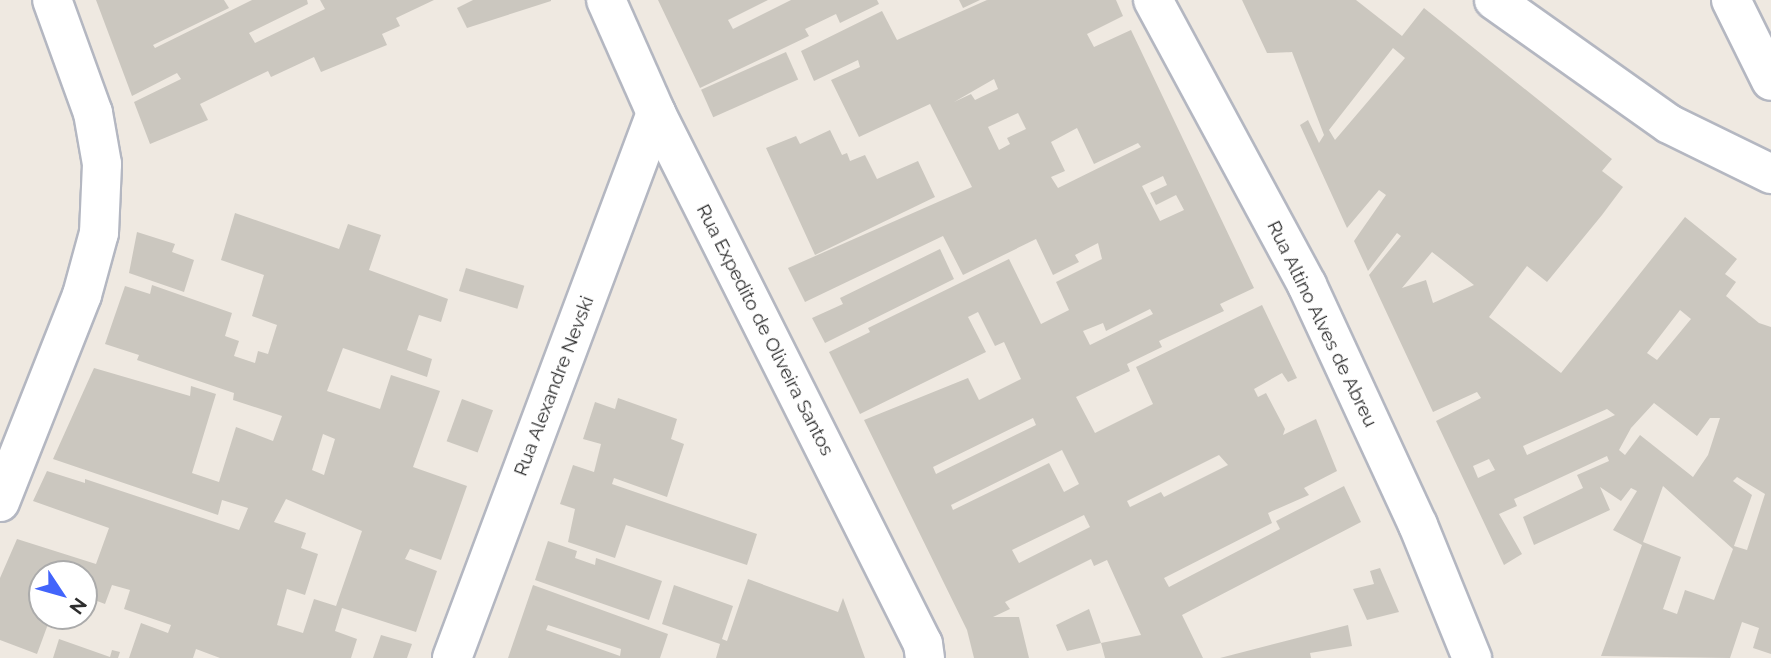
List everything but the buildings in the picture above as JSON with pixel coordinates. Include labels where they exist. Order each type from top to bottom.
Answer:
[{"type":"street","points":[[0,502],[82,295],[99,233],[102,164],[93,113],[52,0]]},
{"type":"street","name":"Rua Expedito de Oliveira Santos","points":[[606,0],[656,113],[923,644],[925,658]]},
{"type":"street","name":"Rua Altino Alves de Abreu","points":[[1153,0],[1307,285],[1418,525],[1472,658]]},
{"type":"street","points":[[1494,0],[1669,124],[1771,174]]},
{"type":"street","points":[[1731,0],[1771,81]]},
{"type":"street","name":"Rua Alexandre Nevski","points":[[452,658],[656,113]]}]
